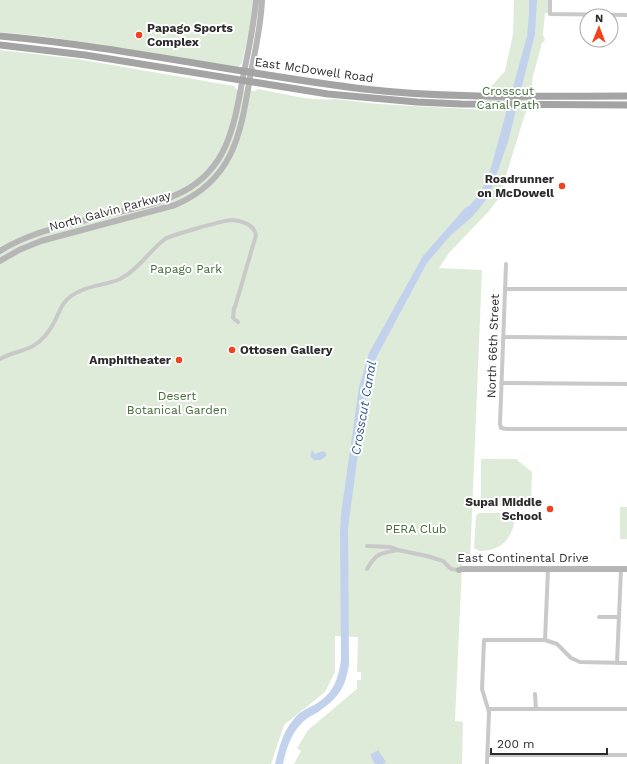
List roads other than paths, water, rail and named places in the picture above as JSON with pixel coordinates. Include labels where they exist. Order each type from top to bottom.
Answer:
[{"type":"main road","points":[[248,72],[256,0]]},
{"type":"main road","points":[[246,81],[261,22],[262,0]]},
{"type":"main road","name":"East McDowell Road","points":[[0,36],[48,41],[318,83],[388,90],[466,96],[627,96]]},
{"type":"main road","name":"East McDowell Road","points":[[0,45],[85,55],[344,95],[425,102],[507,105],[627,106]]},
{"type":"main road","name":"North Galvin Parkway","points":[[0,251],[19,240],[44,231],[161,201],[177,195],[191,187],[211,169],[226,147],[232,132],[246,81]]},
{"type":"main road","name":"North Galvin Parkway","points":[[0,261],[19,250],[40,241],[160,210],[182,202],[197,194],[217,175],[232,152],[238,135],[246,81]]},
{"type":"main road","points":[[344,95],[363,93],[378,94],[388,90],[402,96],[425,102]]},
{"type":"main road","name":"East Continental Drive","points":[[459,570],[624,569]]},
{"type":"street","points":[[550,0],[550,14],[627,14]]},
{"type":"street","points":[[0,359],[28,348],[44,337],[53,325],[63,303],[77,292],[120,279],[173,235],[230,220],[249,225],[255,232],[255,239],[234,308],[233,318],[238,322]]},
{"type":"street","name":"North 66th Street","points":[[506,264],[500,428],[627,429]]},
{"type":"street","points":[[505,289],[627,289]]},
{"type":"street","points":[[503,337],[627,338]]},
{"type":"street","points":[[501,383],[627,384]]},
{"type":"street","name":"East Continental Drive","points":[[367,546],[391,547],[443,561],[451,569],[459,570]]},
{"type":"street","name":"East Continental Drive","points":[[367,569],[372,559],[377,555],[398,550]]},
{"type":"street","points":[[545,640],[548,569]]},
{"type":"street","points":[[617,663],[619,617],[624,569]]},
{"type":"street","points":[[598,617],[619,617]]},
{"type":"street","points":[[487,764],[489,709],[482,689],[484,640],[545,640],[557,644],[571,658],[580,662],[627,663]]},
{"type":"street","points":[[536,694],[536,709]]},
{"type":"street","points":[[489,709],[627,709]]},
{"type":"street","points":[[488,755],[627,755]]},
{"type":"water","name":"Crosscut Canal","points":[[529,0],[537,0],[535,34],[508,142],[491,190],[485,201],[473,216],[450,236],[427,263],[377,356],[370,374],[348,528],[349,665],[343,687],[331,702],[304,721],[297,729],[289,743],[283,764],[275,764],[282,740],[290,724],[305,709],[314,705],[326,696],[334,686],[340,668],[341,514],[359,387],[369,353],[423,256],[465,208],[469,206],[479,195],[489,175],[527,36]]},
{"type":"water","points":[[312,450],[315,454],[323,451],[326,453],[326,456],[321,460],[314,460],[310,456]]},
{"type":"water","points":[[378,750],[386,762],[383,764],[375,764],[370,755]]},
{"type":"place","name":"Papago Sports Complex","points":[[139,35]]},
{"type":"place","name":"Roadrunner on McDowell","points":[[562,186]]},
{"type":"place","name":"Ottosen Gallery","points":[[232,350]]},
{"type":"place","name":"Amphitheater","points":[[179,360]]},
{"type":"place","name":"Supai Middle School","points":[[550,509]]},
{"type":"park label","name":"Crosscut Canal Path","points":[[508,98]]},
{"type":"park label","name":"Papago Park","points":[[186,269]]},
{"type":"park label","name":"Desert Botanical Garden","points":[[177,403]]},
{"type":"park label","name":"PERA Club","points":[[416,529]]}]
